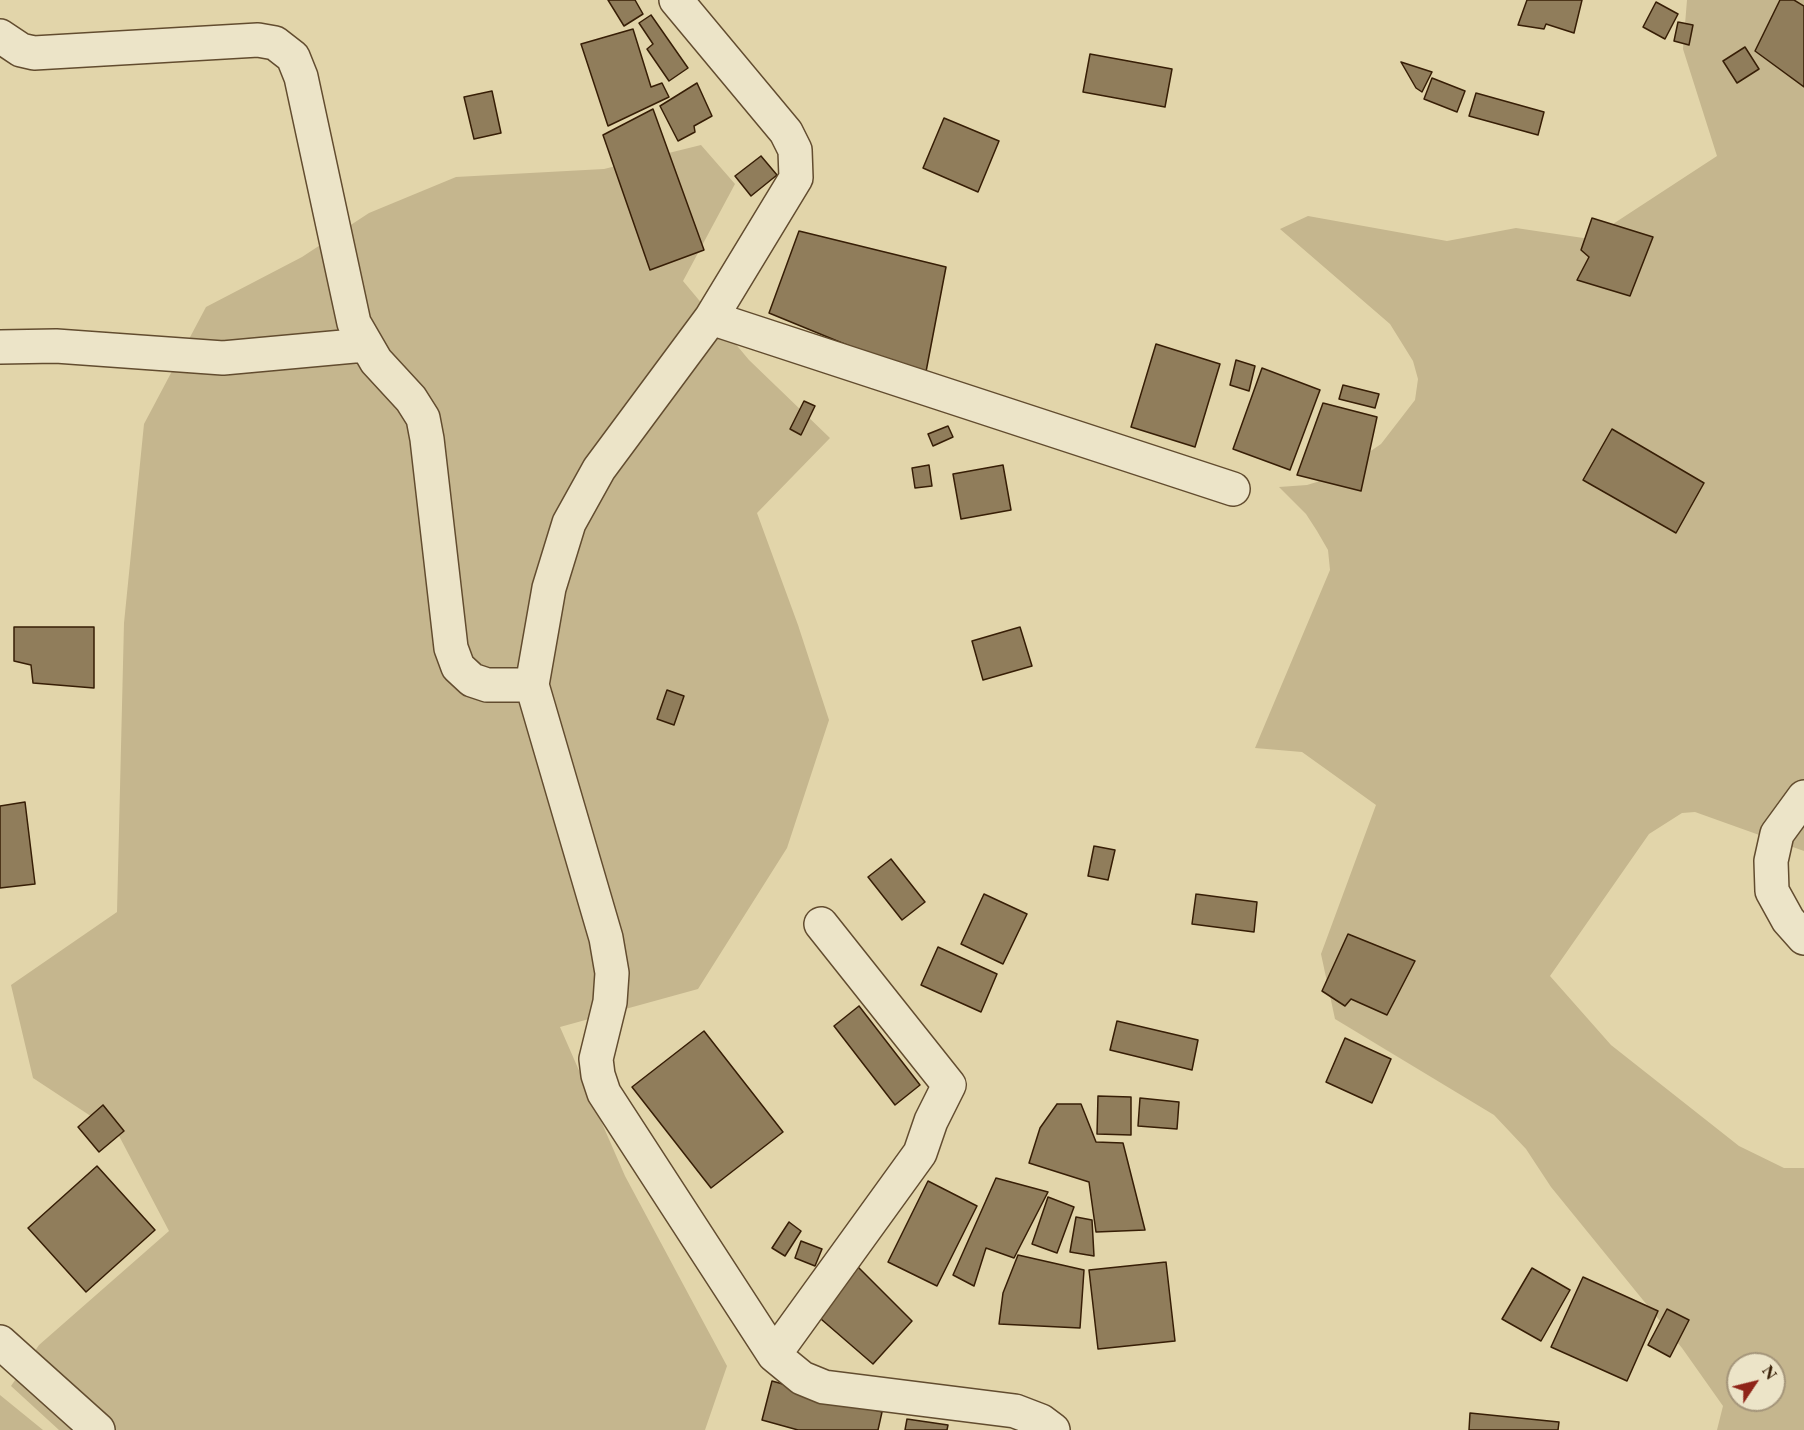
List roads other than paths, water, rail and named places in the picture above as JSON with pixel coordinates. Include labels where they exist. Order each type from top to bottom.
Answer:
[{"type":"street","points":[[676,0],[786,132],[795,150],[797,164],[796,178],[711,318],[599,469],[569,523],[554,568],[532,685],[606,938],[612,973],[610,1002],[596,1059],[604,1093],[774,1355],[801,1378],[824,1387],[1015,1411],[1041,1421],[1053,1430]]},
{"type":"street","points":[[0,36],[21,50],[34,53],[258,40],[275,43],[293,57],[301,77],[354,323],[365,345],[411,399],[423,418],[428,439],[451,648],[459,667],[472,680],[487,685],[532,685]]},
{"type":"street","points":[[711,318],[1233,489]]},
{"type":"street","points":[[0,347],[56,346],[224,358],[365,345]]},
{"type":"street","points":[[1804,797],[1777,834],[1771,861],[1773,891],[1788,920],[1804,938]]},
{"type":"street","points":[[774,1355],[920,1153],[931,1121],[949,1085],[821,924]]},
{"type":"street","points":[[0,1342],[98,1430]]}]
